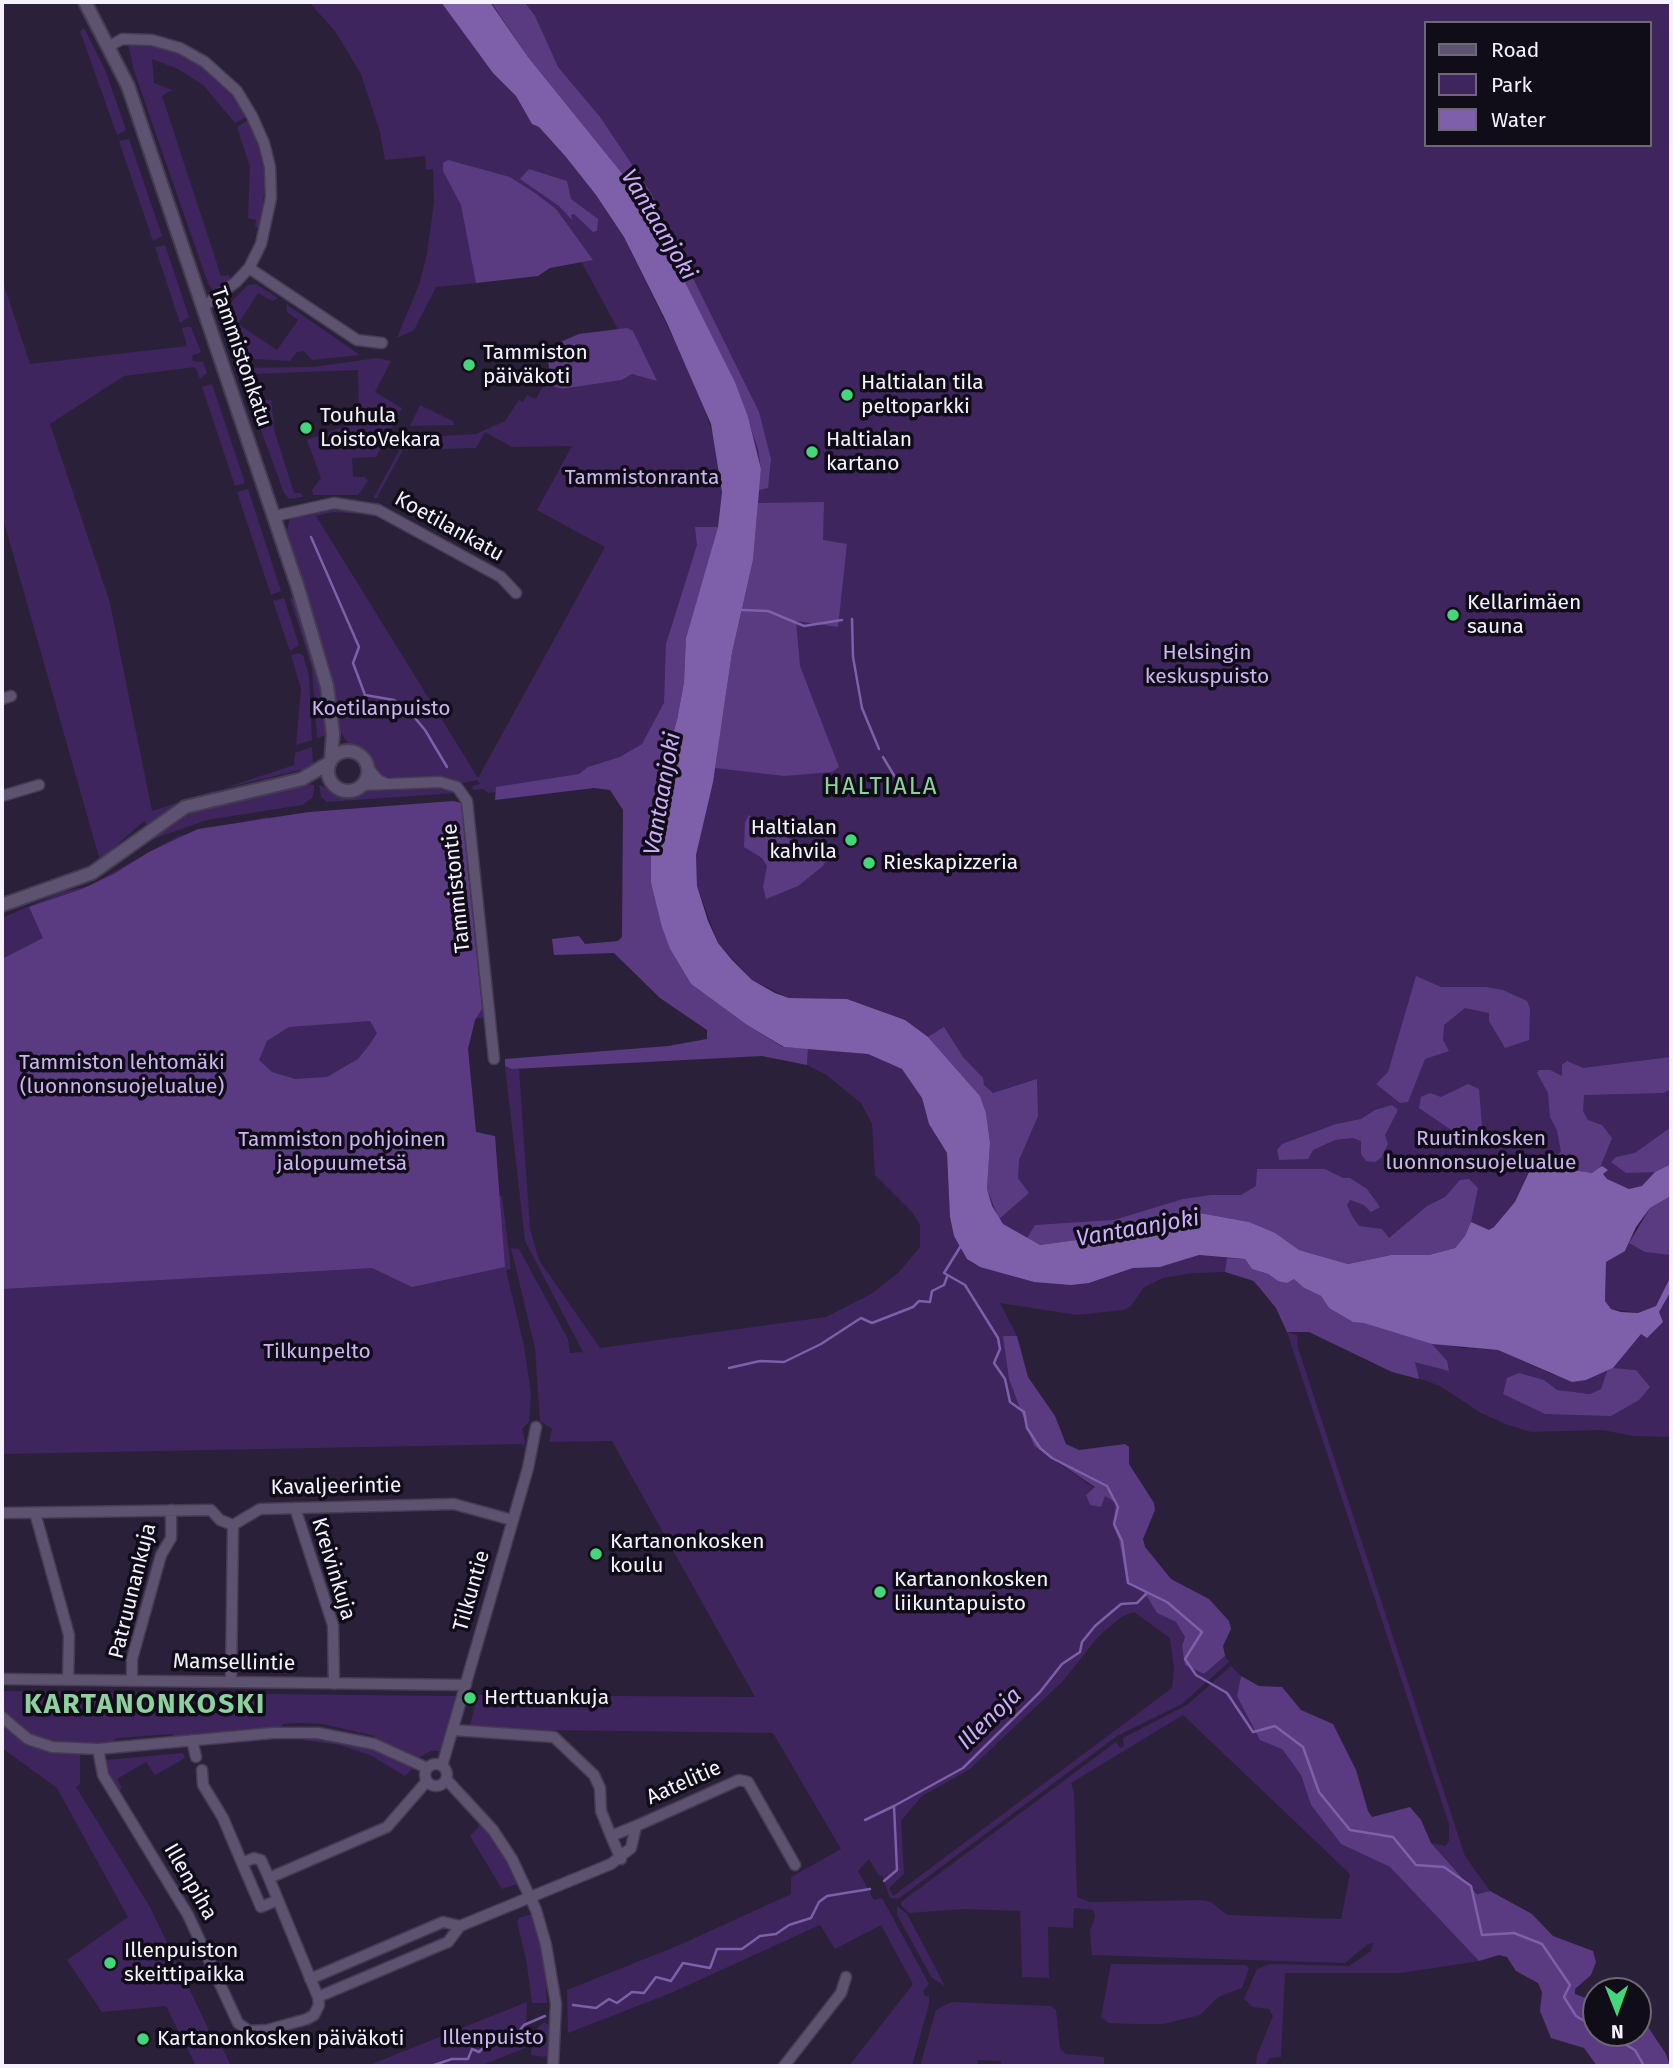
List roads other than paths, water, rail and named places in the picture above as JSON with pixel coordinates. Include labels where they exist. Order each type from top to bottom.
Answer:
[{"type":"street","name":"Tammistonkatu","points":[[85,2],[110,46],[143,128],[275,516],[323,665],[333,734],[330,761]]},
{"type":"street","points":[[110,46],[122,39],[137,38],[180,48],[217,72],[236,91],[252,116],[267,155],[271,198],[266,227],[249,268],[230,290],[203,307]]},
{"type":"street","points":[[249,268],[350,336],[366,343],[382,343]]},
{"type":"street","name":"Koetilankatu","points":[[275,516],[334,503],[377,510],[501,577],[516,593]]},
{"type":"street","points":[[333,734],[349,751],[361,756],[378,780],[388,784]]},
{"type":"street","points":[[2,905],[92,873],[185,807],[302,779],[337,754],[349,751]]},
{"type":"street","points":[[330,761],[328,775],[334,786]]},
{"type":"street","points":[[302,779],[348,791],[362,785],[368,768]]},
{"type":"street","name":"Tammistontie","points":[[362,785],[440,782],[457,787],[467,801],[494,1059]]},
{"type":"street","points":[[2,796],[39,785]]},
{"type":"street","name":"Tilkuntie","points":[[442,1766],[528,1468],[536,1427]]},
{"type":"street","name":"Kavaljeerintie","points":[[233,1525],[255,1509],[454,1504],[512,1520]]},
{"type":"street","name":"Kreivinkuja","points":[[295,1507],[333,1625],[334,1684]]},
{"type":"street","name":"Patruunankuja","points":[[132,1681],[132,1659],[161,1555],[171,1538],[171,1510]]},
{"type":"street","points":[[2,1513],[211,1510],[220,1520],[233,1525],[231,1682]]},
{"type":"street","points":[[35,1513],[69,1635],[68,1680]]},
{"type":"street","name":"Mamsellintie","points":[[2,1679],[466,1685]]},
{"type":"street","points":[[2,1717],[38,1743],[52,1747],[98,1749],[295,1732],[336,1735],[374,1744],[427,1768],[436,1764],[442,1766],[446,1770],[446,1779],[493,1830],[531,1897],[553,1978],[556,2004],[553,2066]]},
{"type":"street","points":[[453,1730],[554,1737],[594,1775],[600,1788],[601,1811],[621,1859],[531,1897]]},
{"type":"street","points":[[191,1740],[196,1757]]},
{"type":"street","name":"Illenpiha","points":[[98,1749],[103,1775],[188,1915],[238,2022],[249,2031],[267,2030],[307,2019],[318,2009],[318,1997],[448,1942],[460,1926],[531,1897]]},
{"type":"street","points":[[269,1878],[387,1827],[427,1781],[427,1768]]},
{"type":"street","points":[[202,1770],[203,1785],[223,1818],[261,1907],[278,1900]]},
{"type":"street","points":[[427,1781],[437,1785],[446,1779]]},
{"type":"street","name":"Aatelitie","points":[[621,1859],[631,1848],[636,1826],[743,1780],[747,1782],[794,1865]]},
{"type":"street","points":[[611,1836],[636,1826]]},
{"type":"street","points":[[242,1863],[254,1858],[261,1860],[318,1997]]},
{"type":"street","name":"Illenpiha","points":[[310,1979],[443,1922],[460,1926]]},
{"type":"street","points":[[784,2066],[841,1993],[846,1977]]},
{"type":"water","name":"Vantaanjoki","points":[[441,2],[490,2],[528,57],[629,182],[651,214],[735,382],[748,417],[761,469],[753,560],[732,653],[713,782],[696,855],[697,886],[708,921],[718,943],[732,960],[752,980],[775,993],[789,998],[847,999],[905,1020],[928,1037],[980,1096],[986,1113],[990,1143],[987,1189],[992,1206],[1003,1224],[1040,1245],[1120,1234],[1189,1211],[1249,1222],[1275,1233],[1299,1250],[1348,1264],[1391,1255],[1429,1255],[1455,1248],[1465,1236],[1471,1222],[1489,1230],[1494,1227],[1515,1202],[1531,1168],[1540,1165],[1592,1173],[1602,1166],[1608,1170],[1603,1174],[1607,1179],[1629,1189],[1642,1186],[1655,1172],[1671,1164],[1671,1196],[1650,1208],[1636,1227],[1625,1251],[1606,1262],[1605,1301],[1611,1309],[1621,1312],[1638,1313],[1656,1306],[1671,1276],[1671,1291],[1659,1312],[1663,1322],[1647,1338],[1641,1334],[1613,1368],[1586,1380],[1572,1382],[1498,1350],[1432,1344],[1353,1322],[1329,1308],[1321,1296],[1304,1288],[1294,1279],[1287,1283],[1278,1281],[1268,1274],[1252,1269],[1245,1259],[1199,1255],[1160,1267],[1133,1268],[1089,1283],[1071,1285],[1034,1282],[980,1267],[967,1259],[954,1236],[950,1217],[947,1153],[929,1124],[922,1098],[902,1069],[868,1054],[784,1047],[747,1025],[691,984],[670,949],[662,927],[651,883],[651,854],[663,768],[677,720],[684,682],[686,638],[718,527],[722,492],[711,424],[667,323],[624,237],[596,195],[539,127],[532,124],[516,96],[493,73]]},
{"type":"waterway","points":[[311,537],[359,647],[353,663],[365,695],[394,700],[405,706],[425,730],[447,767]]},
{"type":"waterway","points":[[742,610],[768,611],[804,626],[842,620]]},
{"type":"waterway","points":[[852,619],[853,657],[862,708],[879,749]]},
{"type":"waterway","points":[[883,757],[898,782]]},
{"type":"waterway","points":[[962,1244],[944,1273],[965,1285],[998,1338],[1000,1349],[994,1363],[1005,1379],[1010,1402],[1024,1412],[1027,1428],[1040,1448],[1052,1458],[1107,1486],[1118,1507],[1114,1524],[1122,1541],[1128,1583],[1167,1602],[1202,1632],[1185,1659],[1196,1675],[1227,1693],[1253,1732],[1275,1726],[1303,1747],[1319,1792],[1350,1830],[1393,1837],[1416,1865],[1444,1867],[1471,1886],[1482,1935],[1514,1933],[1542,1944],[1570,1985],[1564,1997],[1576,2016],[1582,2020]]},
{"type":"waterway","points":[[729,1368],[760,1361],[784,1362],[821,1344],[861,1318],[872,1323],[913,1307],[919,1301],[930,1302],[932,1291],[944,1285],[947,1277]]},
{"type":"waterway","name":"Illenoja","points":[[884,1881],[897,1870],[894,1806],[963,1768],[1040,1692],[1062,1664],[1080,1652],[1082,1642],[1095,1626],[1121,1604],[1137,1603],[1146,1594]]},
{"type":"waterway","points":[[865,1820],[894,1806]]},
{"type":"waterway","name":"Illenoja","points":[[573,2005],[596,2008],[609,1999],[617,2003],[632,1992],[644,1993],[656,1977],[671,1981],[683,1963],[710,1968],[717,1949],[742,1949],[760,1936],[776,1934],[789,1925],[811,1918],[819,1902],[827,1896],[870,1889]]},
{"type":"waterway","name":"Illenoja","points":[[431,2066],[452,2059],[468,2059],[472,2049],[479,2052],[487,2044],[510,2042],[524,2025],[545,2016]]},
{"type":"waterway","points":[[1630,2047],[1635,2050],[1644,2066]]},
{"type":"place","name":"Tammiston päiväkoti","points":[[469,365]]},
{"type":"place","name":"Haltialan tila peltoparkki","points":[[847,395]]},
{"type":"place","name":"Touhula LoistoVekara","points":[[306,428]]},
{"type":"place","name":"Haltialan kartano","points":[[812,452]]},
{"type":"place","name":"Kellarimäen sauna","points":[[1453,615]]},
{"type":"place","name":"Haltialan kahvila","points":[[851,840]]},
{"type":"place","name":"Rieskapizzeria","points":[[869,863]]},
{"type":"place","name":"Kartanonkosken koulu","points":[[596,1554]]},
{"type":"place","name":"Kartanonkosken liikuntapuisto","points":[[880,1592]]},
{"type":"place","name":"Herttuankuja","points":[[470,1698]]},
{"type":"place","name":"Illenpuiston skeittipaikka","points":[[110,1963]]},
{"type":"place","name":"Kartanonkosken päiväkoti","points":[[143,2039]]},
{"type":"district","name":"HALTIALA","points":[[881,787]]},
{"type":"district","name":"KARTANONKOSKI","points":[[145,1705]]},
{"type":"park label","name":"Tammistonranta","points":[[642,478]]},
{"type":"park label","name":"Helsingin keskuspuisto","points":[[1207,665]]},
{"type":"park label","name":"Koetilanpuisto","points":[[381,709]]},
{"type":"park label","name":"Tammiston lehtomäki (luonnonsuojelualue)","points":[[122,1075]]},
{"type":"park label","name":"Ruutinkosken luonnonsuojelualue","points":[[1481,1151]]},
{"type":"park label","name":"Tammiston pohjoinen jalopuumetsä","points":[[342,1152]]},
{"type":"park label","name":"Tilkunpelto","points":[[317,1352]]},
{"type":"park label","name":"Illenpuisto","points":[[493,2038]]}]
